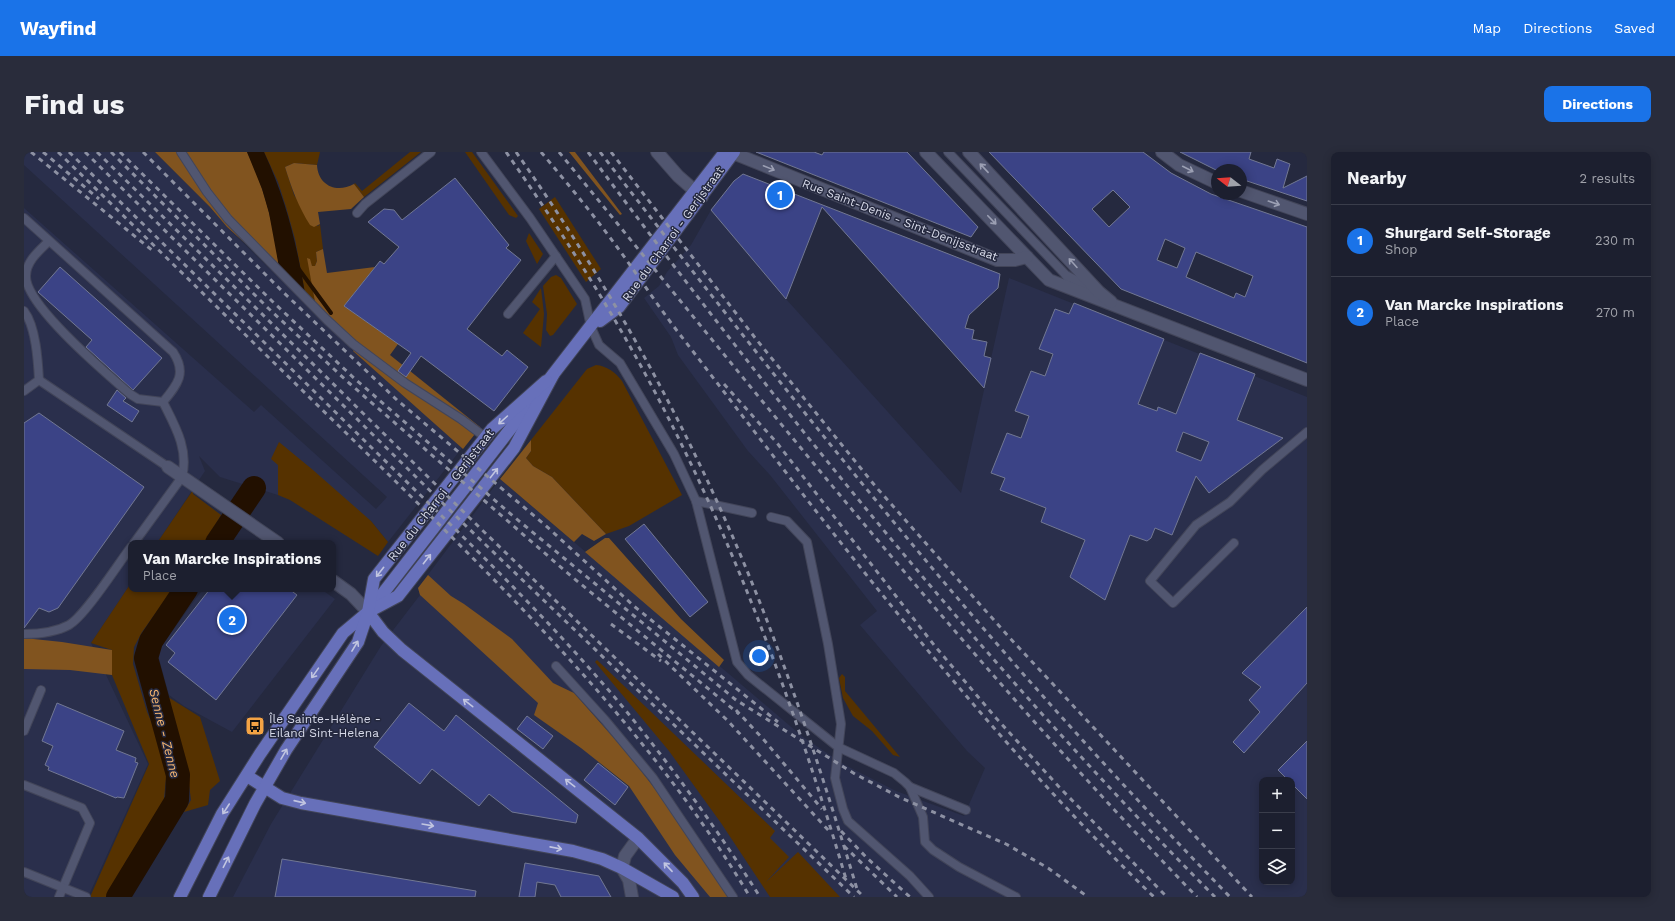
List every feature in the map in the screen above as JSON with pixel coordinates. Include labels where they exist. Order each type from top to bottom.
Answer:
[{"type":"main road","name":"Rue du Charroi - Gerijstraat","points":[[591,327],[619,307],[695,191],[716,152]]},
{"type":"main road","name":"Rue du Charroi - Gerijstraat","points":[[180,897],[222,814],[264,748],[343,633],[368,612],[591,327],[609,292],[730,152]]},
{"type":"main road","name":"Rue du Charroi - Gerijstraat","points":[[209,897],[264,788],[315,705],[358,642],[368,612],[374,579],[492,429],[553,375]]},
{"type":"main road","points":[[368,612],[383,632],[402,650],[638,838],[683,883],[693,897]]},
{"type":"main road","points":[[247,776],[282,798],[301,803],[573,851],[602,859],[622,868],[673,897]]},
{"type":"street","points":[[657,152],[678,176],[695,191]]},
{"type":"street","name":"Rue Saint-Denis - Sint-Denijsstraat","points":[[730,152],[997,260],[1015,260],[1027,257]]},
{"type":"street","points":[[926,152],[1049,280],[1307,380]]},
{"type":"street","points":[[969,152],[1099,292],[1115,306]]},
{"type":"street","points":[[1162,152],[1179,165],[1211,180]]},
{"type":"street","points":[[1247,194],[1307,214]]},
{"type":"street","points":[[168,467],[274,540]]},
{"type":"street","points":[[336,584],[351,594],[368,612]]},
{"type":"street","points":[[632,897],[629,880],[622,868],[625,856],[638,838]]},
{"type":"lane","points":[[181,152],[228,219],[327,320],[353,344],[405,383],[461,419],[485,437]]},
{"type":"lane","points":[[357,213],[365,204],[431,152]]},
{"type":"lane","points":[[481,152],[585,299],[591,327],[599,345],[620,363],[674,454],[696,501],[737,662],[748,675],[838,748],[894,773],[910,787],[966,810]]},
{"type":"lane","points":[[948,152],[1064,274],[1078,292]]},
{"type":"lane","points":[[24,218],[173,352],[180,362],[180,375],[176,387],[163,402]]},
{"type":"lane","points":[[50,241],[32,260],[27,268],[26,276],[28,286],[36,299],[68,338],[130,394],[138,399],[163,402]]},
{"type":"lane","points":[[508,314],[556,256]]},
{"type":"lane","points":[[1064,274],[1099,292]]},
{"type":"lane","points":[[24,310],[28,316],[38,358],[39,380]]},
{"type":"lane","points":[[24,391],[39,380]]},
{"type":"lane","points":[[39,380],[168,467]]},
{"type":"lane","points":[[136,540],[182,477],[185,465],[179,435],[163,402]]},
{"type":"lane","points":[[1234,543],[1173,603],[1150,581],[1196,525],[1230,502],[1262,470],[1307,432]]},
{"type":"lane","points":[[696,501],[752,513]]},
{"type":"lane","points":[[770,517],[787,521],[807,542],[828,644],[841,724],[835,778],[842,809],[848,821],[910,876],[929,897]]},
{"type":"lane","points":[[24,634],[54,631],[70,624],[85,610],[128,551]]},
{"type":"lane","points":[[556,666],[605,720],[653,778],[732,897]]},
{"type":"lane","points":[[24,731],[42,690]]},
{"type":"lane","points":[[24,785],[82,808],[90,823],[59,897]]},
{"type":"lane","points":[[910,787],[923,817],[925,842],[933,850],[959,867],[1016,897]]},
{"type":"lane","points":[[24,872],[86,897]]},
{"type":"shaded area","points":[[24,152],[155,152],[210,207],[227,227],[353,351],[462,448],[388,542],[371,521],[278,465],[278,495],[220,477],[199,456],[205,471],[159,540],[128,540],[128,588],[91,643],[148,764],[88,897],[24,897],[24,208],[254,412],[261,405],[376,509],[387,497],[24,165]]},
{"type":"shaded area","points":[[155,152],[177,152],[223,219],[247,245],[227,227],[210,207]]},
{"type":"shaded area","points":[[185,152],[247,152],[259,180],[268,208],[279,267],[222,208]]},
{"type":"shaded area","points":[[247,152],[264,152],[272,170],[289,221],[305,293],[279,267],[269,213],[262,189]]},
{"type":"shaded area","points":[[264,152],[320,152],[317,165],[294,163],[285,167],[294,195],[308,220],[318,226],[320,224],[323,249],[316,252],[317,261],[315,266],[312,266],[308,258],[315,302],[305,293],[295,239],[286,207],[278,182]]},
{"type":"shaded area","points":[[410,152],[421,152],[364,197],[354,184],[355,183],[362,191]]},
{"type":"shaded area","points":[[465,152],[472,152],[518,216],[516,218],[509,215]]},
{"type":"shaded area","points":[[569,152],[575,152],[622,214],[620,215]]},
{"type":"shaded area","points":[[294,163],[317,165],[321,178],[329,186],[341,188],[354,184],[364,197],[351,209],[318,212],[320,224],[314,227],[310,225],[302,212],[287,175],[285,167]]},
{"type":"shaded area","points":[[555,197],[601,269],[586,282],[539,209]]},
{"type":"shaded area","points":[[711,210],[786,299],[961,493],[1009,278],[1307,397],[1307,897],[233,897],[271,824],[381,646],[420,595],[418,588],[500,479],[803,737],[845,765],[896,791],[964,816],[985,768],[967,751],[860,625],[877,611],[770,475],[748,451],[678,355],[671,337],[644,298],[659,286],[667,272],[691,245]]},
{"type":"shaded area","points":[[529,233],[543,254],[537,264],[526,241]]},
{"type":"shaded area","points":[[323,249],[327,273],[375,267],[344,306],[398,344],[390,355],[480,427],[479,428],[421,391],[354,340],[315,302],[307,258],[310,259],[312,266],[315,266],[317,261],[316,252]]},
{"type":"shaded area","points":[[556,275],[561,278],[577,304],[553,335],[550,336],[546,330],[547,314],[543,286],[551,277]]},
{"type":"shaded area","points":[[541,288],[544,314],[541,347],[523,333],[540,309],[532,302]]},
{"type":"shaded area","points":[[355,348],[461,422],[475,434],[463,449],[353,351]]},
{"type":"shaded area","points":[[596,365],[610,370],[622,381],[682,495],[629,526],[606,534],[552,477],[533,466],[526,458],[531,451],[531,440],[587,369]]},
{"type":"shaded area","points":[[531,440],[531,451],[526,458],[533,466],[552,477],[606,534],[594,541],[582,534],[574,542],[500,479]]},
{"type":"shaded area","points":[[279,442],[371,521],[388,542],[378,556],[290,500],[278,495],[278,465],[271,459]]},
{"type":"shaded area","points":[[193,490],[193,494],[221,515],[207,540],[159,540]]},
{"type":"shaded area","points":[[605,538],[609,538],[681,619],[724,660],[719,667],[585,552]]},
{"type":"shaded area","points":[[428,575],[451,596],[512,639],[553,683],[574,693],[628,754],[662,798],[697,848],[728,897],[710,897],[675,855],[629,786],[581,748],[534,715],[538,703],[420,595],[418,588]]},
{"type":"shaded area","points":[[128,588],[128,592],[171,592],[142,632],[134,647],[133,664],[147,712],[168,760],[163,808],[126,861],[110,897],[90,897],[149,764],[112,675],[112,650],[91,643]]},
{"type":"shaded area","points":[[201,592],[325,592],[335,599],[232,732],[184,706],[169,695],[157,652]]},
{"type":"shaded area","points":[[24,638],[112,650],[112,675],[70,670],[24,669]]},
{"type":"shaded area","points":[[156,656],[168,697],[200,717],[220,781],[210,790],[208,805],[184,812],[191,800],[188,777],[150,657]]},
{"type":"shaded area","points":[[597,660],[775,831],[770,838],[789,857],[766,882],[798,852],[840,897],[770,897],[721,823],[669,751],[595,662]]},
{"type":"shaded area","points":[[842,674],[845,677],[845,691],[900,757],[893,755],[872,731],[853,716],[843,698],[839,678]]},
{"type":"building","points":[[756,152],[814,152],[822,155],[824,152],[907,152],[978,227],[971,237]]},
{"type":"building","points":[[989,152],[1143,152],[1171,173],[1211,194],[1211,200],[1228,200],[1307,227],[1307,363],[1121,289]],"holes":[[[1113,190],[1130,207],[1109,227],[1092,209]],[[1165,239],[1185,248],[1177,268],[1157,260]],[[1196,252],[1253,276],[1245,297],[1236,293],[1234,298],[1186,277]]]},
{"type":"building","points":[[1180,152],[1251,152],[1249,159],[1274,168],[1277,159],[1290,164],[1283,188],[1307,176],[1307,201],[1247,181],[1247,164],[1211,164],[1211,168]]},
{"type":"building","points":[[743,174],[1000,274],[998,288],[969,315],[965,328],[974,330],[972,339],[987,342],[984,356],[991,358],[984,388],[822,207],[786,299],[711,210],[734,181]]},
{"type":"building","points":[[455,178],[509,245],[506,248],[521,260],[467,329],[502,356],[507,350],[528,367],[494,411],[421,356],[406,377],[398,371],[411,353],[344,306],[380,261],[384,264],[399,247],[368,222],[384,209],[394,210],[402,220]]},
{"type":"building","points":[[60,267],[162,358],[133,390],[86,347],[92,340],[38,292]]},
{"type":"building","points":[[1074,303],[1164,339],[1138,404],[1157,411],[1158,407],[1176,414],[1200,353],[1255,374],[1237,420],[1283,438],[1209,493],[1196,476],[1172,535],[1155,528],[1151,538],[1147,541],[1130,535],[1105,600],[1070,577],[1085,540],[1041,522],[1046,508],[1000,490],[1005,478],[991,473],[1007,433],[1021,438],[1029,416],[1015,411],[1031,371],[1045,376],[1053,354],[1039,349],[1055,309],[1069,314]],"holes":[[[1183,432],[1209,442],[1201,461],[1176,451]]]},
{"type":"building","points":[[117,390],[126,398],[123,401],[139,411],[132,422],[107,405]]},
{"type":"building","points":[[39,413],[144,487],[58,608],[49,612],[39,608],[24,628],[24,423]]},
{"type":"building","points":[[644,524],[708,602],[690,617],[625,539]]},
{"type":"building","points":[[208,592],[293,592],[297,595],[216,700],[168,662],[175,653],[166,645]]},
{"type":"building","points":[[1307,607],[1307,683],[1244,753],[1233,742],[1260,712],[1249,700],[1261,687],[1242,673]]},
{"type":"building","points":[[57,703],[124,731],[116,750],[136,758],[135,762],[138,763],[124,798],[116,798],[48,770],[49,767],[45,765],[53,746],[42,741]]},
{"type":"building","points":[[409,703],[444,731],[456,715],[578,815],[576,823],[512,812],[489,794],[479,806],[432,769],[420,784],[374,747]]},
{"type":"building","points":[[527,716],[553,736],[543,749],[517,729]]},
{"type":"building","points":[[1307,741],[1307,799],[1295,787],[1295,777],[1285,777],[1278,770]]},
{"type":"building","points":[[598,763],[628,787],[615,805],[584,780]]},
{"type":"building","points":[[282,859],[476,891],[475,897],[275,897]]},
{"type":"building","points":[[525,863],[599,876],[611,897],[561,897],[555,885],[537,882],[535,897],[519,897]]},
{"type":"waterway","points":[[298,268],[331,313]]},
{"type":"waterway","name":"Senne - Zenne","points":[[219,540],[254,488]]},
{"type":"waterway","name":"Senne - Zenne","points":[[118,897],[177,800],[178,775],[146,658],[151,641],[184,592]]},
{"type":"railway","points":[[31,152],[153,251]]},
{"type":"railway","points":[[43,152],[99,199]]},
{"type":"railway","points":[[58,152],[381,467],[531,618],[626,724],[670,779],[712,837],[750,897]]},
{"type":"railway","points":[[69,152],[469,543],[563,639],[622,706],[659,752],[711,823],[760,897]]},
{"type":"railway","points":[[85,152],[465,525],[854,897]]},
{"type":"railway","points":[[97,152],[480,528],[864,897]]},
{"type":"railway","points":[[111,152],[268,308],[349,383],[571,576],[739,714]]},
{"type":"railway","points":[[120,152],[273,302],[355,379],[513,516],[736,700],[855,774],[901,798],[1006,844],[1048,868],[1088,897]]},
{"type":"railway","points":[[143,152],[282,291],[397,400],[545,525],[635,607],[778,722]]},
{"type":"railway","points":[[506,152],[560,231],[610,312],[642,368],[704,491],[732,554],[782,682],[805,748],[846,879]]},
{"type":"railway","points":[[516,152],[547,197],[604,287],[657,381],[706,477],[747,570],[782,660],[814,751],[857,889]]},
{"type":"railway","points":[[541,152],[599,223],[676,330],[796,486],[909,628],[1028,766],[1090,833],[1154,897]]},
{"type":"railway","points":[[559,152],[792,437],[950,625],[1030,717],[1197,897]]},
{"type":"railway","points":[[588,152],[735,346],[888,535],[1047,720],[1215,897]]},
{"type":"railway","points":[[600,152],[769,368],[943,581],[1084,742],[1230,897]]},
{"type":"railway","points":[[611,152],[756,339],[876,487],[1008,636],[1252,897]]},
{"type":"railway","points":[[724,384],[777,443],[934,645],[996,718],[1061,789],[1167,897]]},
{"type":"railway","points":[[611,624],[661,661]]},
{"type":"railway","points":[[658,654],[728,721],[829,831]]},
{"type":"railway","points":[[736,710],[764,740],[822,809]]},
{"type":"railway","points":[[841,831],[867,858],[910,897]]},
{"type":"railway","points":[[844,846],[897,897]]},
{"type":"place","name":"Shurgard Self-Storage","points":[[780,195]]},
{"type":"place","name":"Van Marcke Inspirations","points":[[232,620]]},
{"type":"place","name":"Île Sainte-Hélène - Eiland Sint-Helena","points":[[255,726]]}]
